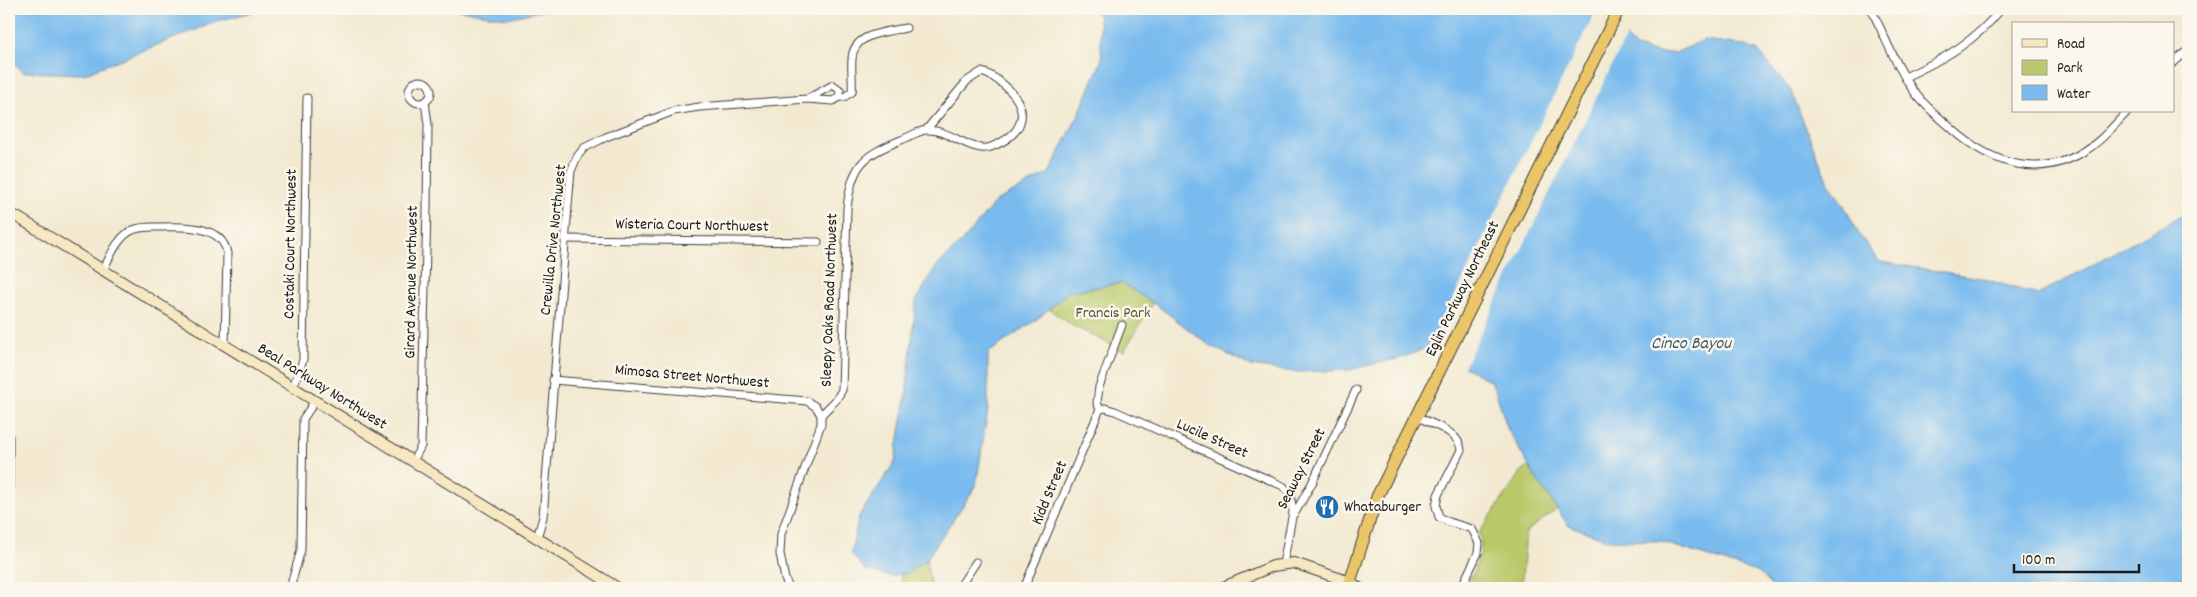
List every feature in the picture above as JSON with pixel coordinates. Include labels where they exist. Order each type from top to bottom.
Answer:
[{"type":"highway","name":"Eglin Parkway Northeast","points":[[1353,586],[1378,498],[1619,9]]},
{"type":"main road","name":"Beal Parkway Northwest","points":[[9,212],[618,588]]},
{"type":"main road","points":[[1221,588],[1273,566],[1294,563],[1353,586]]},
{"type":"street","points":[[1871,9],[1904,76],[1921,100],[1966,141],[1992,157],[2015,164],[2050,164],[2078,155],[2104,137],[2127,112]]},
{"type":"street","points":[[1904,76],[1936,63],[1960,48],[2000,9]]},
{"type":"street","points":[[839,97],[844,97],[852,92],[853,52],[861,41],[878,33],[906,28]]},
{"type":"street","points":[[2174,62],[2188,50]]},
{"type":"street","name":"Sleepy Oaks Road Northwest","points":[[821,415],[836,400],[842,390],[847,208],[850,184],[855,171],[868,158],[888,146],[926,130],[967,80],[981,72],[988,73],[1009,89],[1018,100],[1022,110],[1022,117],[1015,130],[999,143],[988,148],[972,146],[949,135],[926,130]]},
{"type":"street","name":"Crewilla Drive Northwest","points":[[537,538],[543,517],[565,238],[572,171],[577,157],[590,144],[663,114],[685,109],[807,99],[833,101],[839,97],[840,90],[833,85],[807,99]]},
{"type":"street","name":"Costaki Court Northwest","points":[[293,387],[303,360],[307,98]]},
{"type":"street","name":"Girard Avenue Northwest","points":[[413,461],[421,446],[422,436],[428,190],[428,124],[425,102]]},
{"type":"street","points":[[103,270],[121,239],[134,230],[153,227],[190,228],[218,237],[224,243],[227,253],[225,345]]},
{"type":"street","name":"Wisteria Court Northwest","points":[[565,238],[818,242]]},
{"type":"street","points":[[1100,409],[1097,393],[1122,325]]},
{"type":"street","name":"Mimosa Street Northwest","points":[[554,380],[807,400],[816,406],[821,415]]},
{"type":"street","name":"Seaway Street","points":[[1283,564],[1292,514],[1295,513],[1312,483],[1356,390]]},
{"type":"street","points":[[292,581],[300,550],[303,419],[315,401]]},
{"type":"street","name":"Lucile Street","points":[[1100,409],[1104,408],[1114,411],[1283,486],[1290,493],[1293,502],[1292,514]]},
{"type":"street","name":"Kidd Street","points":[[1024,588],[1100,409]]},
{"type":"street","points":[[789,588],[784,579],[780,554],[781,534],[821,424],[821,415]]},
{"type":"street","points":[[1418,417],[1455,436],[1460,442],[1461,450],[1438,495],[1436,506],[1439,517],[1472,529],[1479,543],[1478,553],[1462,588]]},
{"type":"street","points":[[9,438],[9,509]]},
{"type":"street","points":[[959,588],[976,562]]},
{"type":"green space","name":"Francis Park","points":[[1122,283],[1153,303],[1124,351],[1073,326],[1049,309],[1068,292]]},
{"type":"green space","points":[[1529,466],[1557,509],[1526,532],[1521,588],[1466,588],[1480,554],[1481,540],[1479,533],[1520,474]]},
{"type":"green space","points":[[926,560],[931,588],[901,588],[901,574],[908,573]]},
{"type":"water","points":[[9,9],[265,9],[221,20],[83,74],[23,72],[9,57]]},
{"type":"water","points":[[453,9],[552,9],[506,18]]},
{"type":"water","name":"Cinco Bayou","points":[[1094,9],[1599,9],[1636,47],[1657,53],[1675,53],[1704,40],[1743,45],[1758,51],[1791,91],[1826,178],[1860,236],[1880,262],[1981,278],[2038,295],[2188,212],[2188,588],[1773,588],[1759,573],[1659,541],[1609,540],[1568,525],[1535,477],[1508,430],[1495,389],[1489,380],[1428,347],[1405,357],[1348,370],[1294,372],[1251,366],[1209,345],[1158,306],[1121,283],[1068,292],[1036,320],[988,353],[988,409],[976,486],[926,560],[908,573],[890,576],[865,570],[851,553],[859,516],[895,462],[906,396],[916,301],[936,267],[967,236],[996,201],[1049,173],[1078,116],[1102,59],[1099,17]]},
{"type":"pier","points":[[1597,9],[1602,9],[1627,35],[1463,369],[1428,350]]},
{"type":"place","name":"Whataburger","points":[[1327,507]]}]
